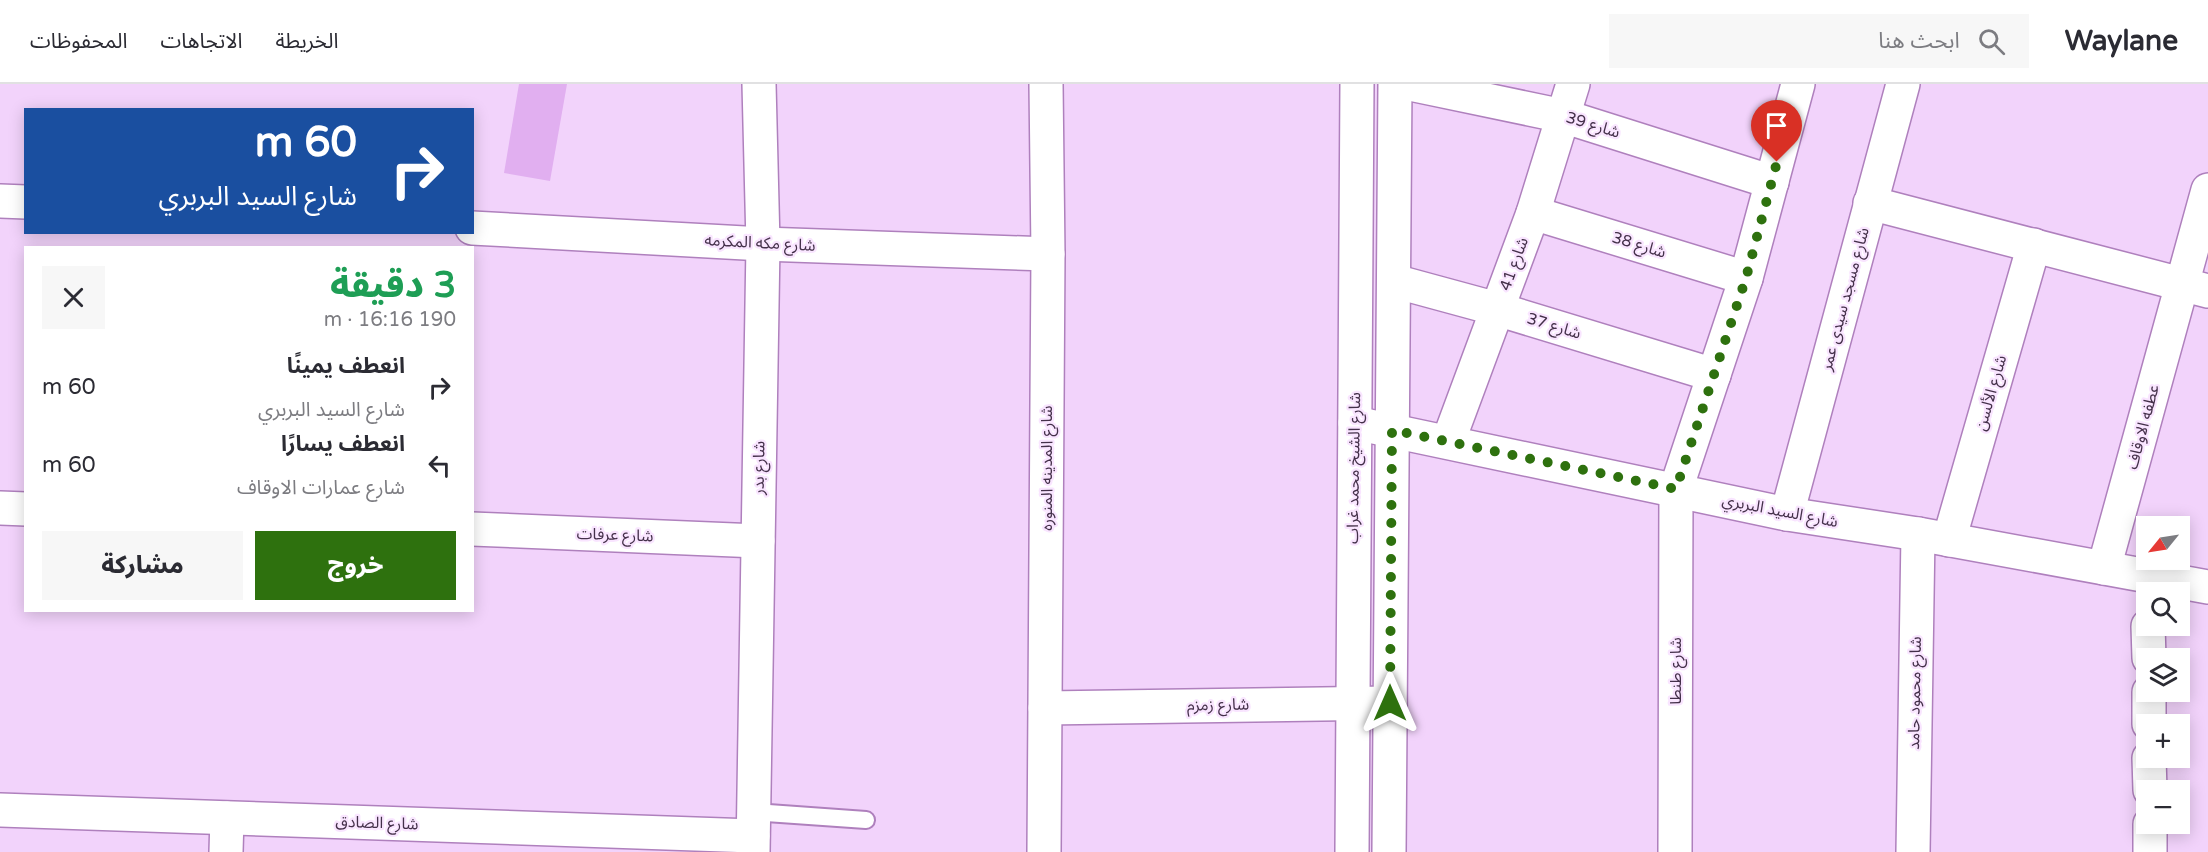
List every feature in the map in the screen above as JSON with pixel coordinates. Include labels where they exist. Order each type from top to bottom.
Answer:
[{"type":"street","name":"شارع بدر","points":[[753,833],[763,244],[759,84]]},
{"type":"street","name":"شارع المدينه المنوره","points":[[1044,852],[1048,254],[1046,84]]},
{"type":"street","name":"شارع الشيخ محمد غراب","points":[[1352,852],[1357,84]]},
{"type":"street","points":[[1389,852],[1395,84]]},
{"type":"street","name":"شارع 39","points":[[1410,84],[1563,116],[1772,182]]},
{"type":"street","name":"شارع 41","points":[[1448,442],[1533,213],[1573,84]]},
{"type":"street","name":"شارع طنطا","points":[[1675,852],[1676,489],[1746,278],[1798,84]]},
{"type":"street","name":"شارع مسجد سيدى عمر","points":[[1787,514],[1903,84]]},
{"type":"street","name":"عطفه الاوقاف","points":[[2104,568],[2195,288],[2208,190]]},
{"type":"street","points":[[0,201],[24,202]]},
{"type":"street","points":[[1870,203],[2195,288]]},
{"type":"street","name":"شارع 38","points":[[1533,213],[1746,278]]},
{"type":"street","name":"شارع مكه المكرمه","points":[[474,228],[763,244],[1048,254]]},
{"type":"street","name":"شارع الألسن","points":[[1934,537],[2034,245]]},
{"type":"street","name":"شارع 37","points":[[1394,281],[1497,309],[1714,375]]},
{"type":"street","name":"شارع السيد البربري","points":[[1355,423],[1787,514],[1934,537],[2104,568],[2140,582]]},
{"type":"street","points":[[0,508],[24,509]]},
{"type":"street","name":"شارع عرفات","points":[[474,529],[758,541]]},
{"type":"street","name":"شارع محمود حامد","points":[[1913,852],[1934,537]]},
{"type":"street","name":"شارع السيد البربري","points":[[2190,586],[2208,587]]},
{"type":"street","name":"شارع زمزم","points":[[1045,708],[1390,703]]},
{"type":"street","name":"شارع الصادق","points":[[0,810],[753,833]]},
{"type":"street","points":[[226,852],[227,818]]},
{"type":"street","points":[[2150,834],[2150,852]]},
{"type":"lane","points":[[753,833],[866,820]]},
{"type":"building","points":[[519,84],[567,84],[550,181],[504,173]]},
{"type":"route","points":[[1390,703],[1392,430],[1676,489],[1746,278],[1777,162]]}]
